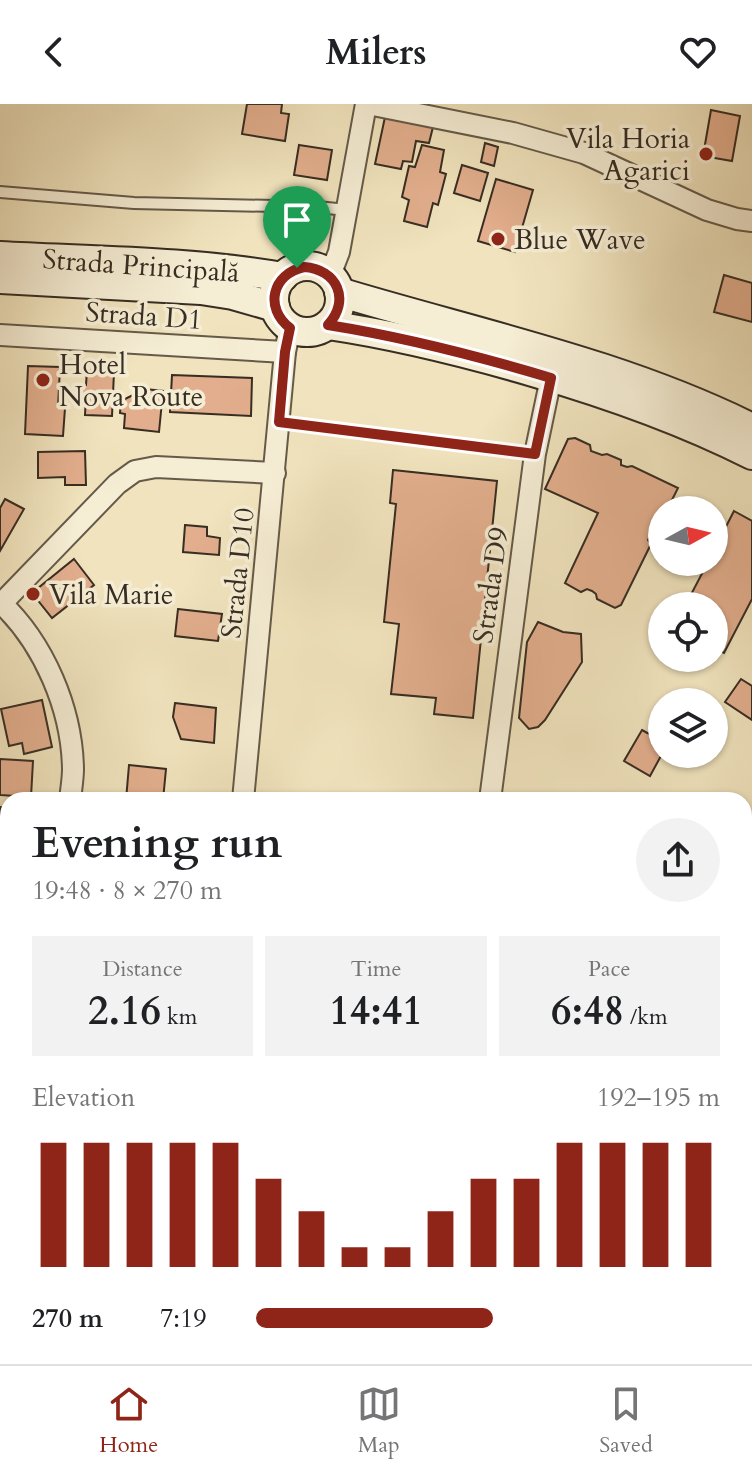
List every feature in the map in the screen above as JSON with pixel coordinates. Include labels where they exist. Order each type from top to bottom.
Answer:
[{"type":"main road","name":"Strada Principală","points":[[0,256],[198,266],[283,277]]},
{"type":"main road","points":[[333,283],[338,310],[328,325],[310,332],[283,329],[274,297],[277,286],[290,271],[314,267],[333,283],[617,372],[752,428]]},
{"type":"main road","name":"Strada Principală","points":[[0,279],[233,295],[283,329]]},
{"type":"main road","points":[[328,325],[481,357],[609,395],[673,419],[752,455]]},
{"type":"street","points":[[333,283],[367,104],[513,133],[584,153],[707,210],[752,221]]},
{"type":"street","name":"Strada D1","points":[[0,335],[283,329]]},
{"type":"street","name":"Strada D10","points":[[244,792],[275,473],[283,329]]},
{"type":"street","name":"Strada D9","points":[[491,792],[535,454],[551,378]]},
{"type":"street","points":[[71,792],[73,771],[61,700],[34,644],[1,602],[117,484],[135,471],[156,467],[275,473]]},
{"type":"lane","points":[[0,192],[134,203],[347,210]]},
{"type":"lane","points":[[279,422],[535,454]]},
{"type":"building","points":[[247,104],[282,104],[281,113],[289,114],[285,141],[242,134]]},
{"type":"building","points":[[711,110],[740,116],[732,161],[703,156]]},
{"type":"building","points":[[385,117],[433,127],[429,143],[416,141],[412,162],[403,161],[401,169],[375,164]]},
{"type":"building","points":[[485,143],[498,147],[494,166],[481,162]]},
{"type":"building","points":[[299,145],[332,150],[327,180],[294,175]]},
{"type":"building","points":[[422,145],[444,150],[440,172],[446,174],[438,205],[433,203],[427,227],[404,221],[409,200],[402,197],[409,166],[415,167]]},
{"type":"building","points":[[462,165],[488,173],[480,201],[454,193]]},
{"type":"building","points":[[496,179],[533,190],[515,252],[478,241]]},
{"type":"building","points":[[724,275],[752,283],[752,322],[714,312]]},
{"type":"building","points":[[28,366],[60,367],[58,408],[65,408],[63,436],[25,434]]},
{"type":"building","points":[[87,370],[114,372],[112,416],[85,415],[86,397],[78,396],[78,385],[86,385]]},
{"type":"building","points":[[172,375],[252,378],[251,416],[170,412]]},
{"type":"building","points":[[145,389],[163,391],[159,432],[124,428],[125,414],[120,413],[121,401]]},
{"type":"building","points":[[575,438],[590,445],[591,451],[607,454],[621,460],[621,465],[632,466],[678,488],[674,496],[648,496],[648,550],[621,605],[615,608],[597,599],[592,591],[587,589],[581,592],[565,583],[598,513],[545,489],[568,439]]},
{"type":"building","points":[[85,451],[86,485],[65,485],[65,477],[38,478],[38,452]]},
{"type":"building","points":[[393,470],[497,481],[473,718],[434,714],[436,698],[391,694],[399,624],[384,622],[396,504],[390,503]]},
{"type":"building","points":[[5,499],[24,509],[0,551],[0,508]]},
{"type":"building","points":[[734,511],[752,521],[752,599],[728,645],[728,592],[692,592],[701,576],[728,576],[728,523]]},
{"type":"building","points":[[185,525],[207,527],[207,536],[220,538],[219,555],[183,552]]},
{"type":"building","points":[[74,559],[94,585],[52,618],[32,593]]},
{"type":"building","points":[[178,609],[222,614],[218,641],[175,636]]},
{"type":"building","points":[[538,622],[563,632],[581,634],[582,662],[545,720],[538,727],[529,729],[519,718],[527,642]]},
{"type":"building","points":[[741,679],[752,686],[752,720],[728,704],[728,698]]},
{"type":"building","points":[[42,700],[52,747],[24,754],[22,743],[9,746],[1,709]]},
{"type":"building","points":[[175,703],[216,708],[214,743],[181,739],[173,717]]},
{"type":"building","points":[[642,730],[648,733],[648,768],[654,768],[650,776],[624,761]]},
{"type":"building","points":[[0,759],[33,761],[31,792],[0,792]]},
{"type":"building","points":[[129,765],[166,769],[164,792],[127,792]]},
{"type":"place","name":"Vila Horia Agarici","points":[[706,154]]},
{"type":"place","name":"Blue Wave","points":[[498,239]]},
{"type":"place","name":"Hotel Nova Route","points":[[43,380]]},
{"type":"place","name":"Vila Marie","points":[[33,594]]},
{"type":"route","points":[[297,268],[322,270],[336,285],[340,301],[328,325],[481,357],[551,378],[535,454],[279,422],[290,328],[278,315],[274,297],[283,277],[297,268]]}]
